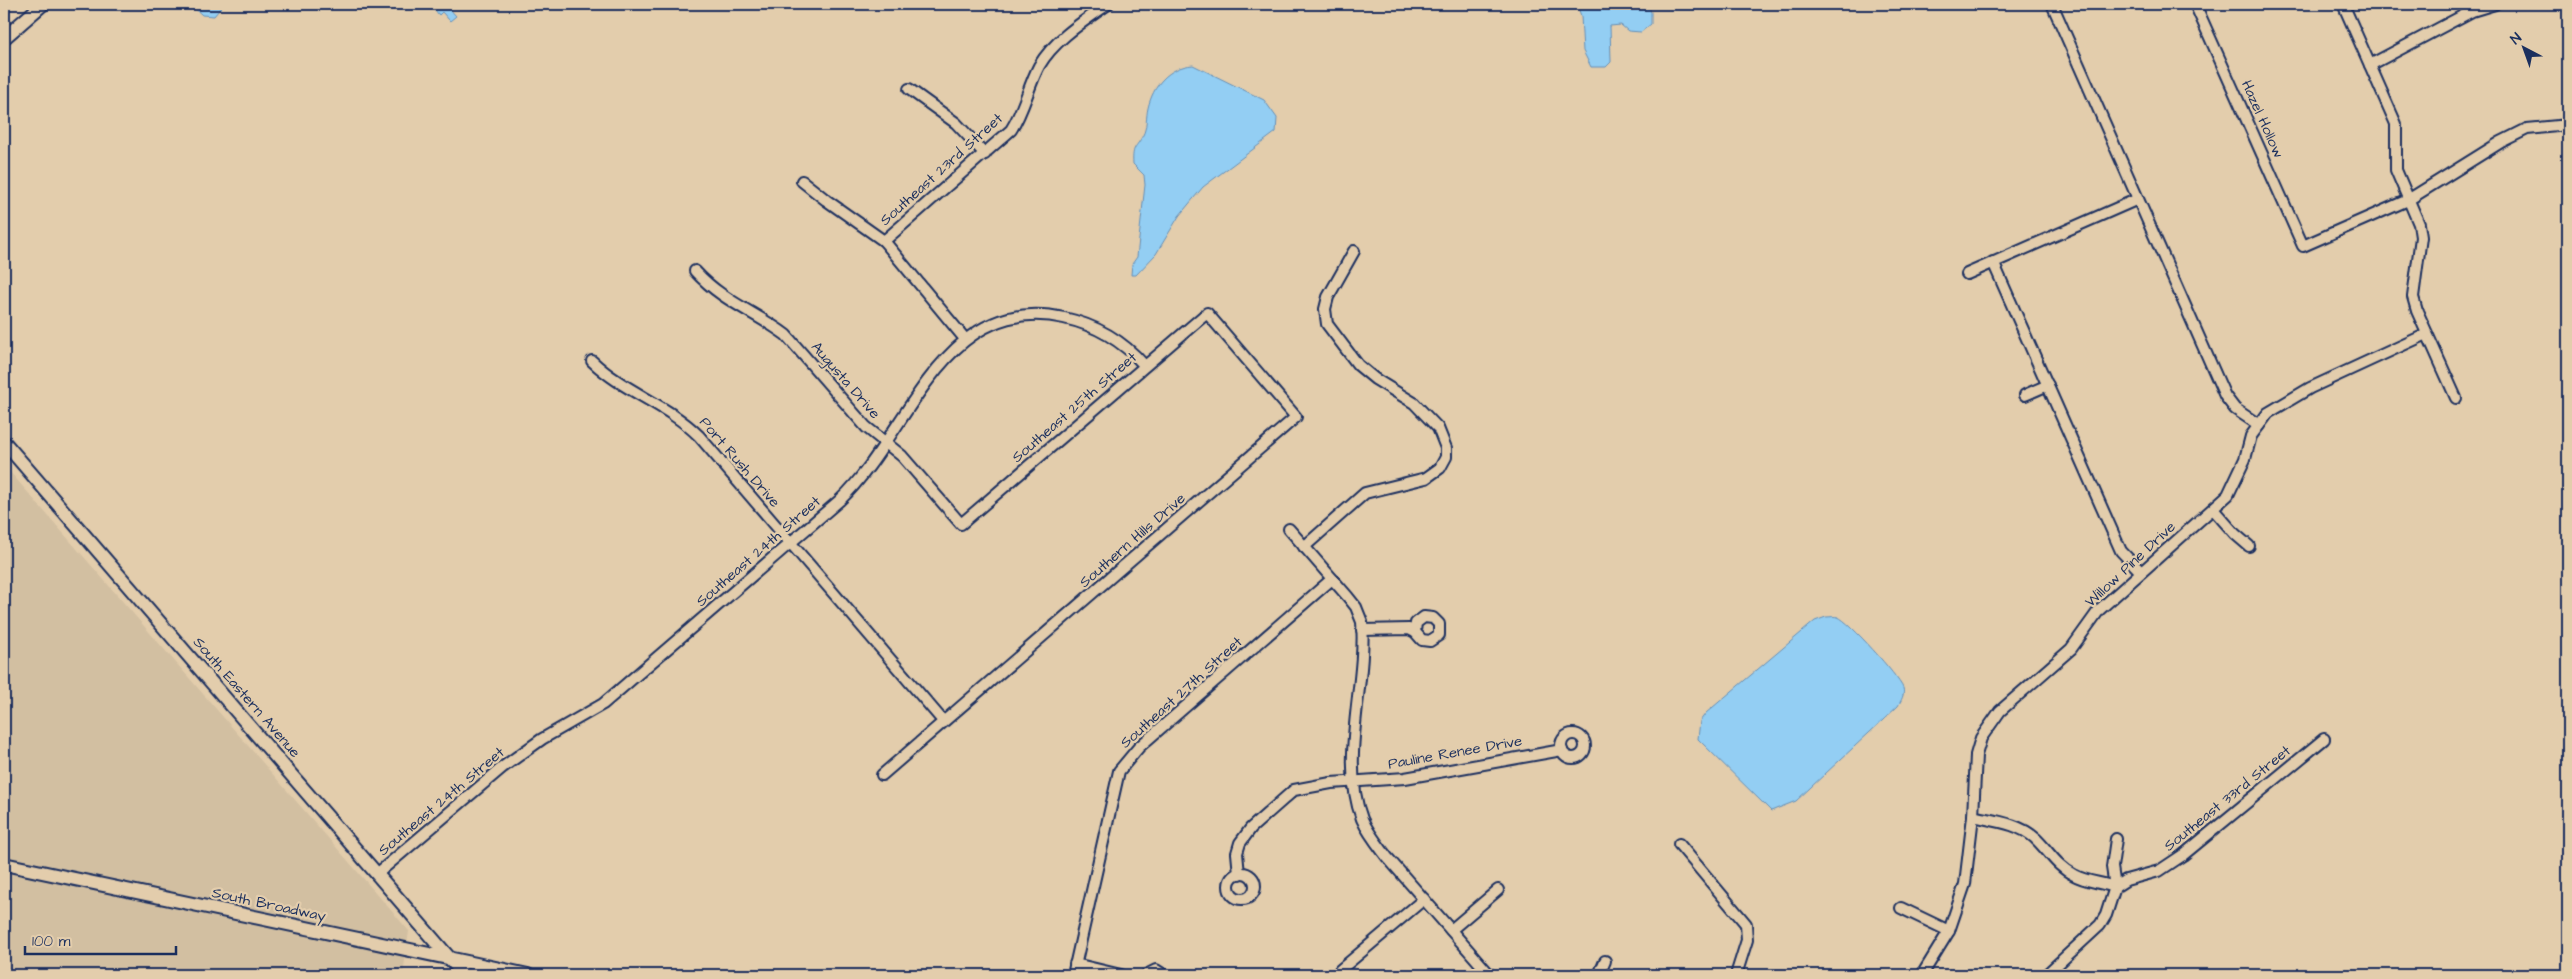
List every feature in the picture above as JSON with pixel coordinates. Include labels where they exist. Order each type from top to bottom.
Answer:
[{"type":"street","points":[[4,38],[43,4]]},
{"type":"street","name":"Southeast 23rd Street","points":[[884,241],[1005,135],[1018,119],[1034,76],[1047,55],[1071,32],[1108,4]]},
{"type":"street","points":[[2052,4],[2225,396],[2235,409],[2260,425]]},
{"type":"street","name":"Hazel Hollow","points":[[2196,4],[2303,246],[2408,200]]},
{"type":"street","points":[[2343,4],[2396,124],[2398,138],[2396,170],[2419,224],[2421,237],[2413,297],[2427,334],[2456,398]]},
{"type":"street","points":[[2370,65],[2472,11],[2495,4]]},
{"type":"street","points":[[909,89],[956,123],[984,154]]},
{"type":"street","points":[[2408,200],[2501,142],[2527,129],[2568,125]]},
{"type":"street","points":[[802,181],[884,241],[965,339]]},
{"type":"street","points":[[1967,274],[2138,199]]},
{"type":"street","points":[[1304,547],[1365,493],[1426,478],[1440,468],[1446,457],[1446,448],[1438,428],[1414,403],[1375,379],[1358,365],[1327,324],[1325,309],[1328,296],[1354,251]]},
{"type":"street","points":[[1993,262],[2121,551],[2141,572]]},
{"type":"street","name":"Augusta Drive","points":[[695,271],[714,290],[770,323],[786,335],[866,427],[902,456],[961,524]]},
{"type":"street","name":"Southeast 25th Street","points":[[961,524],[1144,365],[1207,313]]},
{"type":"street","name":"Southern Hills Drive","points":[[882,774],[1296,417],[1207,313]]},
{"type":"street","name":"Southeast 24th Street","points":[[378,873],[503,767],[542,739],[603,704],[852,488],[886,443],[944,358],[965,339],[988,326],[1022,316],[1039,314],[1087,324],[1133,352],[1144,365]]},
{"type":"street","name":"Willow Pine Drive","points":[[1922,975],[1948,931],[1965,884],[1973,816],[1976,755],[1981,738],[2000,711],[2071,649],[2099,610],[2228,495],[2245,459],[2251,436],[2268,414],[2294,396],[2427,334]]},
{"type":"street","name":"Port Rush Drive","points":[[592,361],[613,380],[668,410],[687,425],[944,721]]},
{"type":"street","points":[[2025,395],[2048,385]]},
{"type":"street","name":"South Eastern Avenue","points":[[4,442],[378,873],[464,975]]},
{"type":"street","points":[[2213,509],[2235,534],[2249,546]]},
{"type":"street","points":[[1289,529],[1356,607],[1362,630],[1353,782],[1363,820],[1372,838],[1490,975]]},
{"type":"street","name":"Southeast 27th Street","points":[[1073,975],[1119,771],[1139,748],[1332,579]]},
{"type":"street","points":[[1362,630],[1415,632]]},
{"type":"street","name":"Southeast 33rd Street","points":[[2115,887],[2126,880],[2159,871],[2183,856],[2324,739]]},
{"type":"street","name":"Pauline Renee Drive","points":[[1239,874],[1237,853],[1240,843],[1251,828],[1290,793],[1312,786],[1405,778],[1562,750]]},
{"type":"street","points":[[1973,816],[2010,824],[2023,830],[2034,837],[2066,871],[2082,878],[2115,887]]},
{"type":"street","points":[[2046,975],[2100,925],[2106,915],[2115,887],[2112,867],[2116,839]]},
{"type":"street","points":[[1679,844],[1746,924],[1747,940],[1736,975]]},
{"type":"street","name":"South Broadway","points":[[4,864],[528,975]]},
{"type":"street","points":[[1451,930],[1498,890]]},
{"type":"street","points":[[1340,970],[1424,899]]},
{"type":"street","points":[[1901,908],[1948,931]]},
{"type":"street","points":[[1599,975],[1605,961]]},
{"type":"street","points":[[1075,964],[1121,975]]},
{"type":"street","points":[[1146,975],[1156,970],[1164,975]]},
{"type":"shaded area","points":[[4,465],[409,931],[403,975],[4,975]]},
{"type":"water","points":[[190,4],[224,4],[214,16],[202,15]]},
{"type":"water","points":[[440,4],[450,4],[448,7],[456,16],[450,21],[442,12],[439,15],[434,9]]},
{"type":"water","points":[[1577,4],[1648,4],[1651,12],[1651,24],[1641,32],[1628,31],[1621,25],[1610,26],[1611,62],[1606,67],[1591,67],[1583,51],[1581,16]]},
{"type":"water","points":[[1193,65],[1264,100],[1277,118],[1276,132],[1203,187],[1179,216],[1156,254],[1136,275],[1131,275],[1132,264],[1137,257],[1145,185],[1144,175],[1133,164],[1134,150],[1144,132],[1150,100],[1158,85],[1176,69]]},
{"type":"water","points":[[1826,617],[1838,617],[1862,638],[1899,682],[1903,688],[1903,695],[1898,706],[1796,801],[1771,811],[1698,739],[1700,721],[1706,713],[1815,621]]}]
